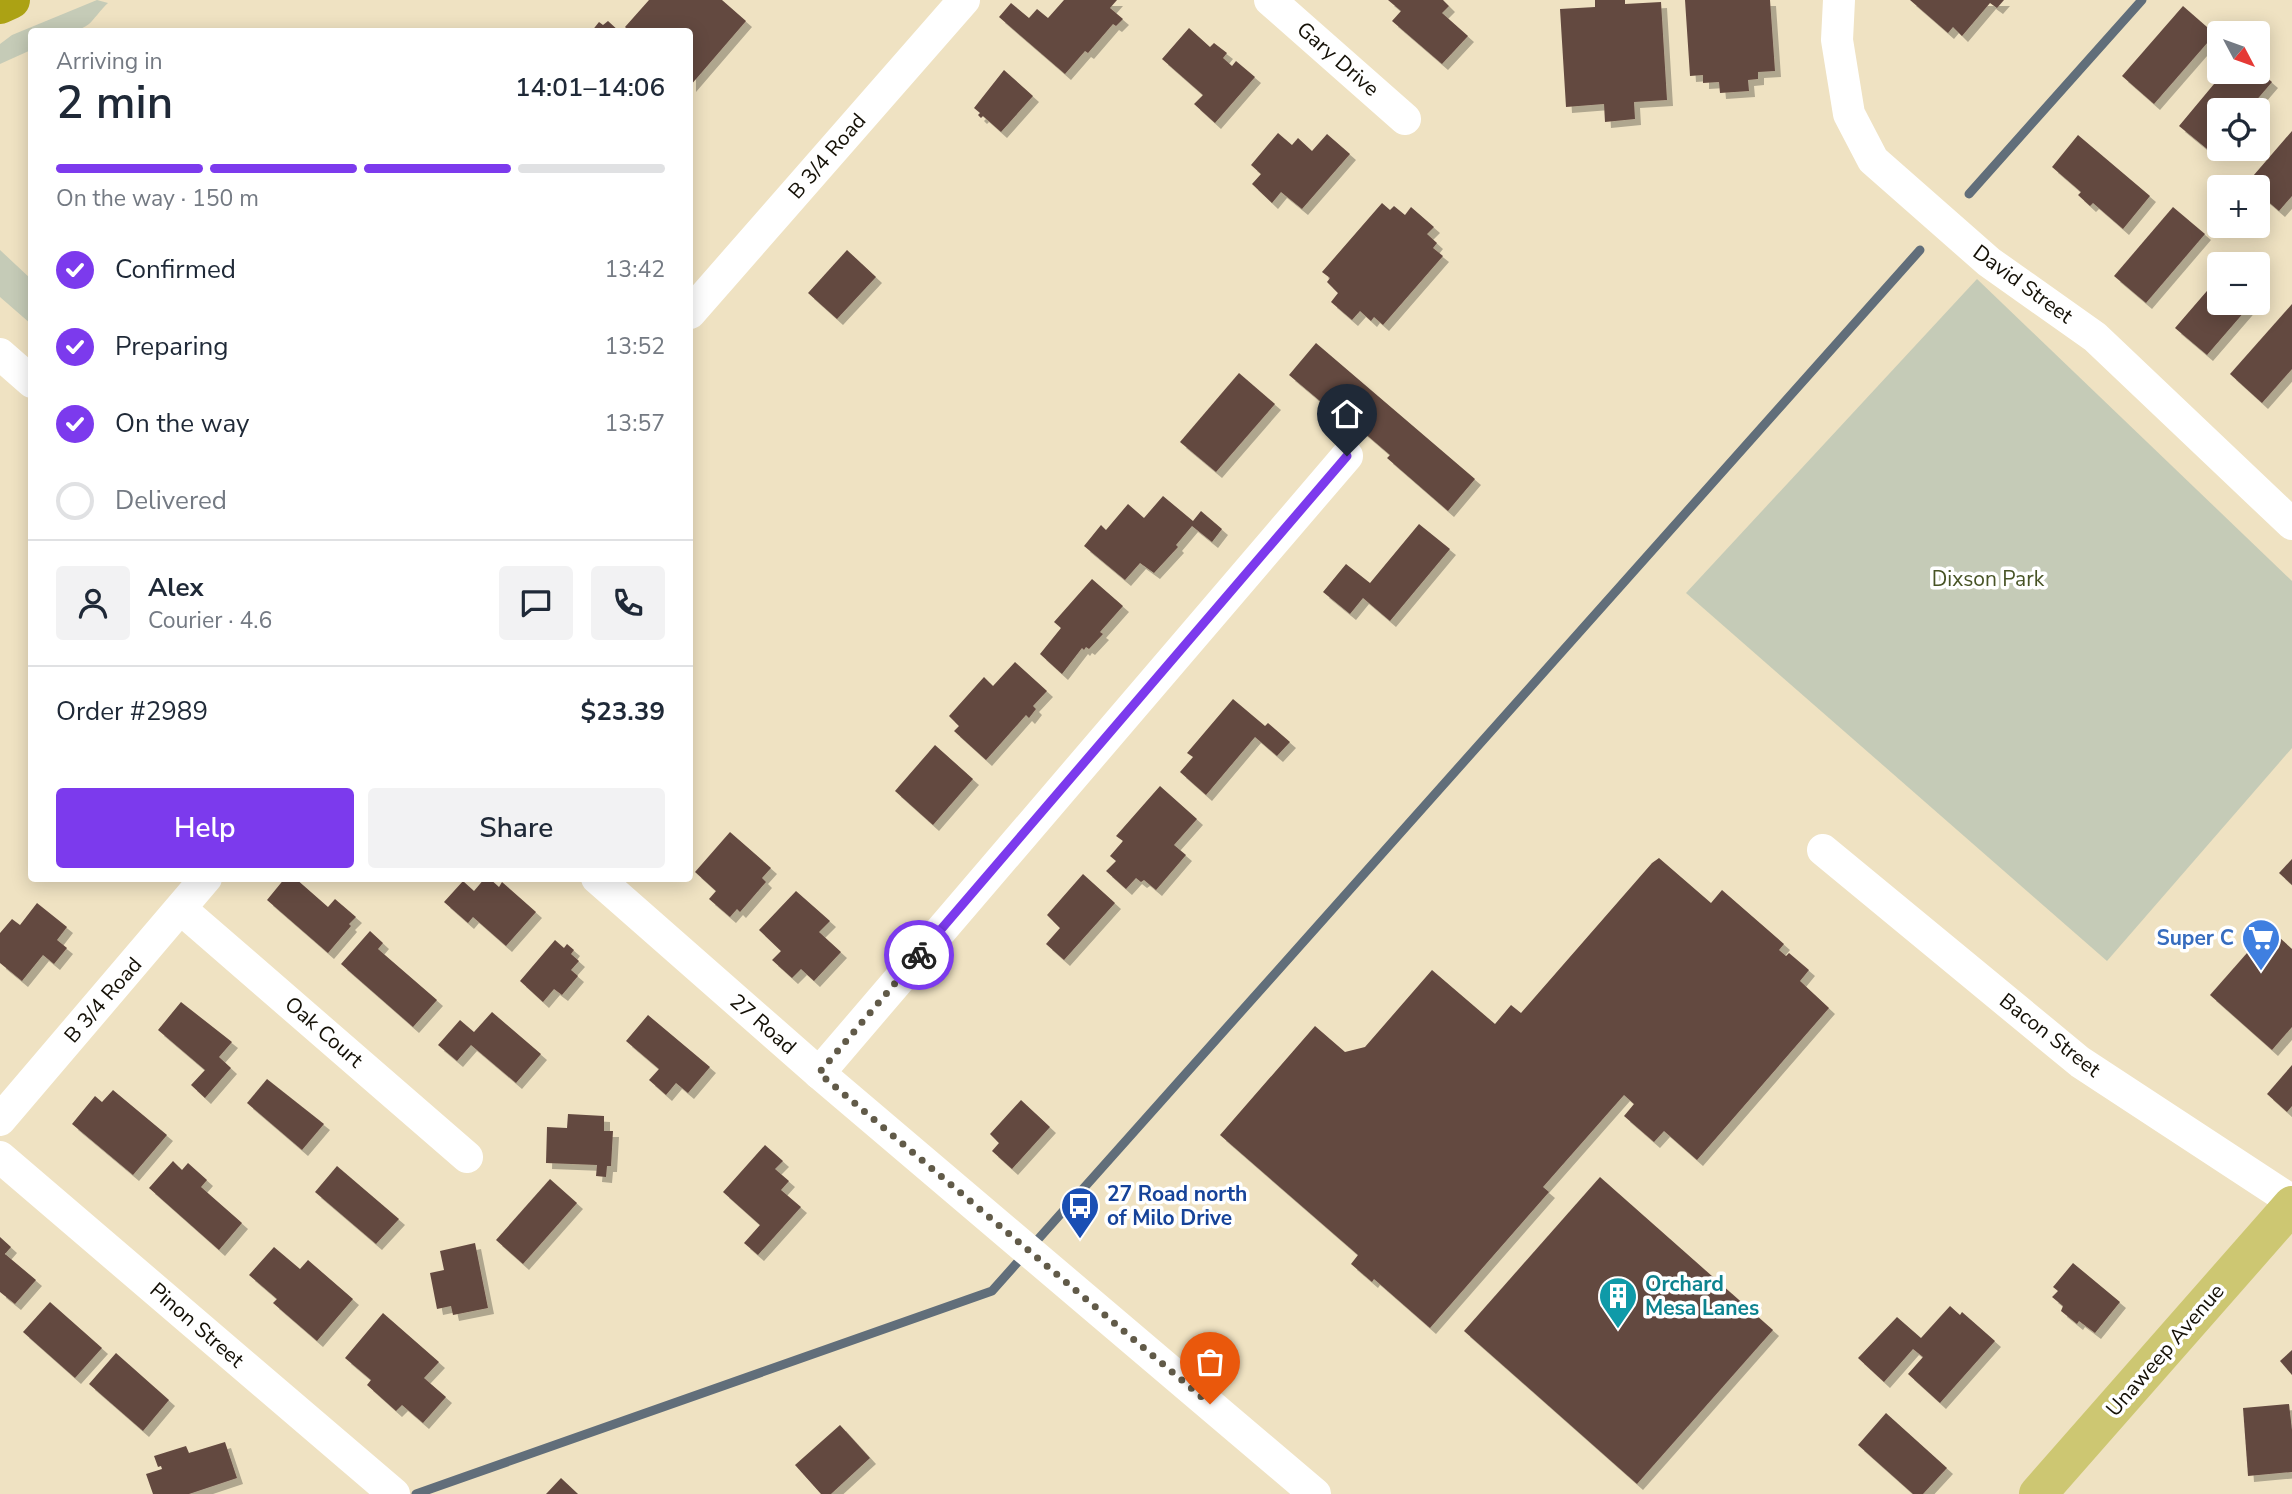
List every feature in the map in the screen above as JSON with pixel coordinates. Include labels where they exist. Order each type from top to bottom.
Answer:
[{"type":"highway","points":[[0,5],[11,0]]},
{"type":"main road","name":"Unaweep Avenue","points":[[2038,1494],[2292,1203]]},
{"type":"street","name":"B 3/4 Road","points":[[693,310],[964,0]]},
{"type":"street","name":"Gary Drive","points":[[1270,0],[1405,119]]},
{"type":"street","name":"David Street","points":[[1839,0],[1838,40],[1849,114],[1873,160],[1989,262],[2095,337],[2292,524]]},
{"type":"street","points":[[0,354],[28,378]]},
{"type":"street","points":[[819,1073],[1347,456]]},
{"type":"street","name":"Bacon Street","points":[[1823,850],[2080,1062],[2292,1203]]},
{"type":"street","name":"B 3/4 Road","points":[[0,1120],[203,882]]},
{"type":"street","name":"27 Road","points":[[602,882],[819,1073],[1315,1494]]},
{"type":"street","name":"Oak Court","points":[[181,909],[467,1157]]},
{"type":"street","name":"Pinon Street","points":[[0,1157],[394,1494]]},
{"type":"green space","points":[[97,0],[108,3],[83,28],[29,28]]},
{"type":"green space","points":[[28,28],[28,51],[0,64],[0,44]]},
{"type":"green space","points":[[0,250],[28,276],[28,321],[0,297]]},
{"type":"green space","name":"Dixson Park","points":[[1977,279],[2292,581],[2292,748],[2107,961],[1686,593]]},
{"type":"building","points":[[649,0],[722,0],[746,21],[693,83],[693,28],[625,27]]},
{"type":"building","points":[[1064,0],[1117,0],[1110,8],[1123,19],[1116,26],[1113,24],[1065,74],[999,17],[1011,3],[1029,18],[1037,9],[1048,18]]},
{"type":"building","points":[[1388,0],[1443,0],[1449,6],[1442,13],[1468,36],[1442,64],[1392,21],[1401,11]]},
{"type":"building","points":[[1595,0],[1625,0],[1625,4],[1661,2],[1667,100],[1634,102],[1635,119],[1605,122],[1604,104],[1566,107],[1560,9],[1595,7]]},
{"type":"building","points":[[1685,0],[1770,0],[1775,71],[1758,72],[1758,79],[1748,80],[1749,91],[1720,93],[1719,82],[1703,83],[1703,75],[1690,76]]},
{"type":"building","points":[[1910,0],[2004,0],[1997,8],[1990,3],[1962,36],[1953,27],[1948,33]]},
{"type":"building","points":[[2183,6],[2207,27],[2207,43],[2154,104],[2122,76]]},
{"type":"building","points":[[608,21],[616,28],[594,28],[599,22],[603,25]]},
{"type":"building","points":[[1189,28],[1210,47],[1214,43],[1227,53],[1223,58],[1232,66],[1236,61],[1255,77],[1215,123],[1194,104],[1203,95],[1162,59]]},
{"type":"building","points":[[1004,70],[1033,96],[1001,132],[983,116],[981,118],[974,108]]},
{"type":"building","points":[[2272,82],[2258,98],[2207,98],[2207,149],[2179,126],[2214,84]]},
{"type":"building","points":[[2292,131],[2292,196],[2279,211],[2270,203],[2270,175],[2254,175],[2266,161],[2270,161],[2270,156]]},
{"type":"building","points":[[1278,133],[1292,145],[1298,138],[1312,151],[1327,134],[1350,154],[1302,209],[1281,192],[1272,203],[1252,184],[1261,174],[1251,165]]},
{"type":"building","points":[[2078,135],[2150,196],[2123,229],[2093,203],[2090,206],[2078,195],[2081,192],[2052,167]]},
{"type":"building","points":[[1382,203],[1390,210],[1394,206],[1405,215],[1411,207],[1434,227],[1427,234],[1437,243],[1433,248],[1443,256],[1383,325],[1374,317],[1371,321],[1360,311],[1352,320],[1331,302],[1338,293],[1327,282],[1330,278],[1322,272]]},
{"type":"building","points":[[2173,207],[2205,234],[2146,303],[2114,276]]},
{"type":"building","points":[[847,250],[876,277],[837,319],[808,293]]},
{"type":"building","points":[[2207,291],[2207,315],[2242,315],[2207,355],[2175,328]]},
{"type":"building","points":[[2292,304],[2292,369],[2262,403],[2230,374]]},
{"type":"building","points":[[1316,343],[1475,479],[1448,511],[1387,458],[1390,455],[1348,419],[1345,422],[1289,375]]},
{"type":"building","points":[[1239,373],[1275,404],[1216,472],[1180,442]]},
{"type":"building","points":[[1163,496],[1193,521],[1201,511],[1222,529],[1212,542],[1192,526],[1176,545],[1178,547],[1154,573],[1140,563],[1125,580],[1084,546],[1101,525],[1106,530],[1128,504],[1144,518]]},
{"type":"building","points":[[1419,524],[1450,549],[1390,621],[1363,598],[1350,614],[1323,592],[1346,564],[1370,583]]},
{"type":"building","points":[[1092,579],[1123,606],[1100,632],[1103,634],[1089,649],[1082,648],[1062,674],[1040,654],[1061,628],[1054,622]]},
{"type":"building","points":[[1015,662],[1047,691],[1033,706],[1036,709],[1029,718],[1026,715],[986,760],[954,731],[959,726],[949,716],[984,677],[993,686]]},
{"type":"building","points":[[1233,699],[1265,726],[1268,723],[1290,742],[1277,756],[1255,737],[1206,795],[1180,772],[1193,757],[1187,753]]},
{"type":"building","points":[[935,745],[973,779],[933,825],[895,791]]},
{"type":"building","points":[[1160,786],[1197,819],[1174,845],[1186,855],[1156,890],[1144,880],[1141,882],[1136,878],[1126,889],[1106,871],[1116,861],[1110,856],[1123,841],[1116,836]]},
{"type":"building","points":[[730,832],[771,868],[762,878],[766,882],[740,912],[737,909],[730,917],[709,899],[716,891],[695,872]]},
{"type":"building","points":[[1659,858],[1711,903],[1722,890],[1784,944],[1779,950],[1786,956],[1789,953],[1809,970],[1800,981],[1829,1008],[1697,1160],[1664,1131],[1654,1142],[1624,1116],[1634,1104],[1624,1095],[1543,1187],[1549,1192],[1430,1328],[1374,1279],[1372,1282],[1351,1264],[1358,1255],[1220,1135],[1315,1026],[1345,1052],[1365,1047],[1432,970],[1495,1024],[1511,1005],[1521,1013]]},
{"type":"building","points":[[2292,859],[2292,885],[2279,873]]},
{"type":"building","points":[[1083,874],[1115,903],[1064,960],[1046,944],[1060,928],[1047,915]]},
{"type":"building","points":[[282,882],[300,882],[328,907],[335,899],[356,917],[328,953],[267,900]]},
{"type":"building","points":[[462,882],[474,891],[482,882],[493,882],[499,887],[502,882],[536,912],[506,946],[473,917],[468,923],[444,902]]},
{"type":"building","points":[[796,891],[830,921],[819,932],[841,952],[814,981],[801,969],[792,978],[772,960],[781,951],[759,930]]},
{"type":"building","points":[[37,903],[67,927],[57,940],[67,948],[54,964],[43,955],[22,981],[0,963],[0,933],[12,919],[20,925]]},
{"type":"building","name":"Super C","points":[[2269,928],[2292,949],[2292,1027],[2272,1050],[2210,995]]},
{"type":"building","points":[[370,931],[383,943],[378,949],[437,1000],[413,1027],[341,964]]},
{"type":"building","points":[[555,940],[564,948],[567,944],[574,950],[571,954],[579,961],[571,970],[578,976],[562,995],[554,989],[543,1002],[520,981]]},
{"type":"building","points":[[181,1002],[232,1042],[219,1057],[231,1068],[205,1098],[191,1085],[205,1070],[158,1030]]},
{"type":"building","points":[[492,1012],[541,1054],[516,1083],[471,1045],[457,1061],[438,1045],[460,1020],[474,1032]]},
{"type":"building","points":[[648,1015],[710,1067],[688,1093],[676,1083],[666,1095],[649,1080],[659,1069],[626,1041]]},
{"type":"building","points":[[2292,1065],[2292,1106],[2287,1112],[2267,1094]]},
{"type":"building","points":[[267,1079],[324,1124],[302,1150],[247,1103]]},
{"type":"building","points":[[113,1090],[167,1135],[133,1175],[72,1124],[95,1096],[102,1102]]},
{"type":"building","points":[[1021,1100],[1050,1127],[1012,1169],[992,1151],[999,1143],[990,1134]]},
{"type":"building","points":[[568,1114],[604,1116],[604,1131],[613,1131],[611,1166],[607,1166],[606,1177],[596,1176],[597,1165],[546,1163],[547,1127],[567,1128]]},
{"type":"building","points":[[765,1145],[783,1161],[775,1169],[789,1181],[781,1190],[801,1207],[758,1255],[744,1243],[760,1225],[723,1192]]},
{"type":"building","points":[[173,1161],[182,1170],[188,1163],[207,1180],[201,1187],[242,1223],[219,1250],[149,1188]]},
{"type":"building","points":[[337,1166],[399,1219],[376,1244],[315,1192]]},
{"type":"building","name":"Orchard Mesa Lanes","points":[[1600,1177],[1773,1330],[1637,1484],[1464,1331]]},
{"type":"building","points":[[550,1179],[577,1203],[523,1264],[496,1240]]},
{"type":"building","points":[[0,1237],[11,1247],[5,1254],[36,1280],[15,1304],[0,1292]]},
{"type":"building","points":[[475,1243],[488,1308],[453,1315],[451,1306],[437,1309],[430,1273],[444,1270],[440,1251]]},
{"type":"building","points":[[274,1247],[300,1269],[308,1260],[353,1299],[317,1341],[273,1303],[277,1299],[249,1275]]},
{"type":"building","points":[[2073,1263],[2120,1302],[2095,1333],[2079,1321],[2077,1324],[2061,1311],[2063,1306],[2052,1297],[2058,1291],[2053,1287]]},
{"type":"building","points":[[50,1302],[102,1348],[75,1378],[23,1332]]},
{"type":"building","points":[[1950,1306],[1960,1315],[1962,1312],[1995,1341],[1940,1403],[1908,1374],[1923,1357],[1913,1349],[1884,1382],[1858,1358],[1897,1317],[1921,1338]]},
{"type":"building","points":[[383,1313],[439,1362],[424,1378],[446,1397],[423,1423],[402,1405],[396,1411],[367,1385],[371,1380],[345,1358]]},
{"type":"building","points":[[2292,1350],[2292,1375],[2280,1361]]},
{"type":"building","points":[[116,1353],[169,1400],[143,1431],[89,1384]]},
{"type":"building","points":[[2289,1404],[2292,1472],[2248,1476],[2243,1408]]},
{"type":"building","points":[[1886,1413],[1947,1468],[1923,1494],[1913,1494],[1858,1445]]},
{"type":"building","points":[[840,1425],[870,1458],[831,1494],[821,1494],[795,1465]]},
{"type":"building","points":[[225,1442],[237,1478],[189,1494],[153,1494],[146,1474],[162,1469],[161,1466],[158,1467],[154,1456],[186,1446],[189,1453]]},
{"type":"building","points":[[561,1478],[578,1494],[546,1494]]},
{"type":"waterway","points":[[1969,194],[2142,0]]},
{"type":"waterway","points":[[416,1494],[992,1291],[1920,250]]},
{"type":"way so far","points":[[919,955],[819,1073],[1210,1404]]},
{"type":"place","name":"Super C","points":[[2261,972]]},
{"type":"place","name":"27 Road north of Milo Drive","points":[[1080,1240]]},
{"type":"place","name":"Orchard Mesa Lanes","points":[[1618,1330]]},
{"type":"route","points":[[919,955],[1347,456]]}]
